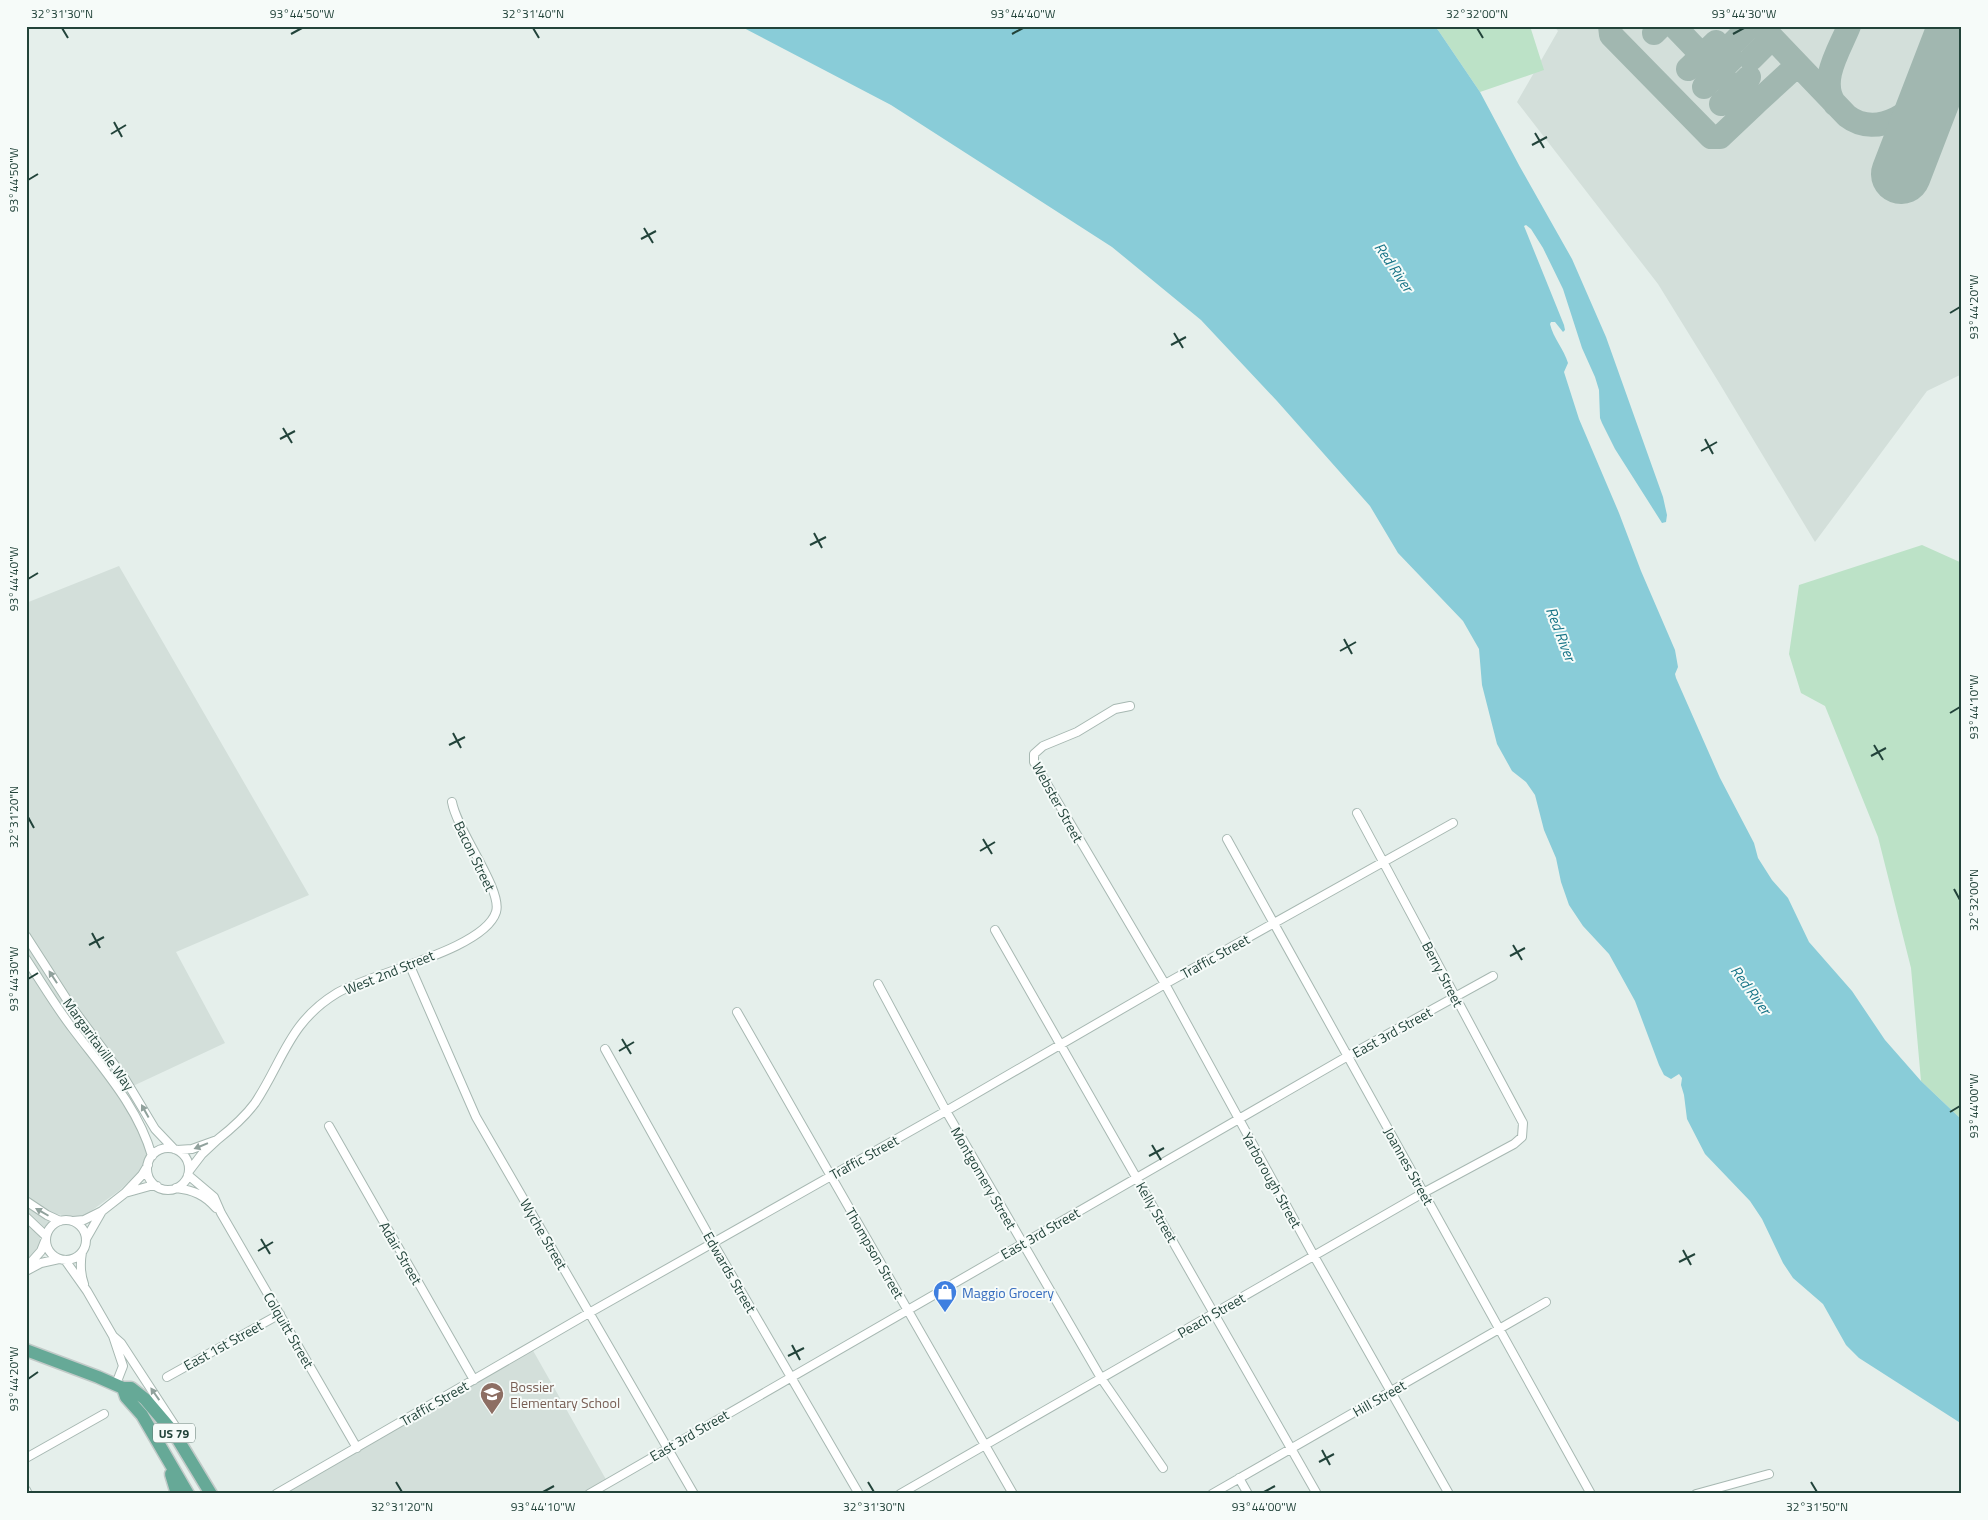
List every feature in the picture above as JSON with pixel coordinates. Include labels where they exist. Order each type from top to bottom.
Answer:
[{"type":"main road","name":"US 79","points":[[26,1350],[119,1386],[131,1388],[152,1404],[187,1452],[211,1494]]},
{"type":"main road","points":[[119,1386],[126,1398],[142,1415],[188,1494]]},
{"type":"main road","points":[[163,1450],[177,1494]]},
{"type":"street","name":"Webster Street","points":[[1096,866],[1036,768],[1033,757],[1037,750],[1043,746],[1077,732],[1115,709],[1130,706]]},
{"type":"street","name":"Bacon Street","points":[[452,802],[460,828],[494,894],[496,910]]},
{"type":"street","name":"Berry Street","points":[[1357,814],[1523,1123],[1522,1137]]},
{"type":"street","name":"Traffic Street","points":[[276,1494],[1165,984],[1453,823]]},
{"type":"street","name":"Joannes Street","points":[[1227,839],[1591,1494]]},
{"type":"street","name":"Yarborough Street","points":[[1096,866],[1165,984],[1314,1256],[1449,1494]]},
{"type":"street","name":"West 2nd Street","points":[[189,1173],[202,1154],[240,1121],[251,1108],[288,1041],[309,1014],[330,998],[351,986],[410,966],[471,938],[490,922],[496,910]]},
{"type":"street","name":"Kelly Street","points":[[995,930],[1317,1494]]},
{"type":"street","name":"Margaritaville Way","points":[[26,936],[71,1006],[125,1079],[155,1129],[176,1150]]},
{"type":"street","name":"Margaritaville Way","points":[[26,959],[63,1015],[125,1098],[148,1139],[151,1160]]},
{"type":"street","name":"Wyche Street","points":[[410,966],[476,1117],[694,1494]]},
{"type":"street","name":"East 3rd Street","points":[[588,1494],[1348,1056],[1493,976]]},
{"type":"street","name":"Montgomery Street","points":[[878,984],[946,1111],[1101,1378],[1163,1468]]},
{"type":"street","name":"Thompson Street","points":[[737,1012],[1014,1494]]},
{"type":"street","name":"Edwards Street","points":[[605,1049],[713,1243],[859,1494]]},
{"type":"street","name":"Adair Street","points":[[329,1126],[474,1380]]},
{"type":"street","name":"Peach Street","points":[[900,1494],[1423,1192],[1514,1144],[1522,1137]]},
{"type":"street","name":"West 2nd Street","points":[[176,1150],[192,1149],[217,1140]]},
{"type":"street","points":[[26,1201],[47,1215],[60,1220],[84,1220],[102,1211],[125,1193],[142,1175],[151,1160],[161,1150],[176,1150],[187,1159],[189,1173],[183,1184],[176,1188],[165,1190],[158,1186],[149,1176],[151,1160]]},
{"type":"street","name":"Colquitt Street","points":[[189,1173],[214,1198],[357,1448]]},
{"type":"street","points":[[125,1193],[150,1186],[158,1186]]},
{"type":"street","name":"Colquitt Street","points":[[176,1188],[194,1191],[202,1195],[221,1213]]},
{"type":"street","points":[[102,1211],[86,1240],[82,1252],[80,1274],[87,1291],[113,1336],[123,1366],[119,1386]]},
{"type":"street","points":[[26,1217],[46,1238],[49,1251],[62,1260],[87,1291]]},
{"type":"street","points":[[26,1270],[41,1251],[51,1226],[60,1220]]},
{"type":"street","points":[[73,1221],[82,1228],[86,1240]]},
{"type":"street","points":[[26,1270],[41,1263],[75,1258],[82,1252]]},
{"type":"street","name":"Hill Street","points":[[1212,1494],[1546,1302]]},
{"type":"street","name":"East 1st Street","points":[[167,1377],[280,1314]]},
{"type":"street","points":[[113,1336],[121,1343],[163,1405],[178,1430],[187,1452]]},
{"type":"street","points":[[26,1458],[104,1414]]},
{"type":"street","points":[[1696,1494],[1769,1474]]},
{"type":"street","points":[[1239,1478],[1248,1494]]},
{"type":"street","points":[[26,1490],[28,1494]]},
{"type":"shaded area","points":[[1554,26],[1962,26],[1962,374],[1927,391],[1815,542],[1658,284],[1517,102],[1558,31]]},
{"type":"shaded area","points":[[119,566],[309,895],[176,952],[225,1043],[118,1093],[146,1147],[146,1159],[141,1170],[120,1190],[87,1214],[78,1217],[55,1214],[40,1234],[40,1245],[37,1252],[26,1263],[26,603]]},
{"type":"shaded area","name":"Bossier Elementary School","points":[[531,1347],[608,1483],[588,1494],[278,1494]]},
{"type":"green space","points":[[1434,26],[1530,26],[1544,70],[1480,92]]},
{"type":"green space","points":[[1922,545],[1962,563],[1962,1120],[1921,1081],[1911,968],[1878,837],[1825,706],[1801,693],[1789,654],[1799,585]]},
{"type":"water","name":"Red River","points":[[740,26],[1434,26],[1438,30],[1480,92],[1572,259],[1606,337],[1663,497],[1667,515],[1666,522],[1662,523],[1615,449],[1602,423],[1600,418],[1599,390],[1582,348],[1563,289],[1543,248],[1531,229],[1526,225],[1524,226],[1564,325],[1565,330],[1563,332],[1555,322],[1550,324],[1568,363],[1564,372],[1579,419],[1675,650],[1678,667],[1675,674],[1676,678],[1720,778],[1754,843],[1758,858],[1772,880],[1788,898],[1809,942],[1852,991],[1885,1040],[1921,1081],[1962,1120],[1962,1424],[1859,1358],[1846,1345],[1823,1304],[1793,1278],[1783,1263],[1762,1219],[1750,1201],[1705,1154],[1687,1119],[1681,1085],[1682,1078],[1679,1074],[1671,1079],[1664,1075],[1635,1001],[1609,954],[1583,926],[1569,905],[1561,882],[1556,858],[1544,830],[1535,795],[1526,782],[1512,771],[1497,744],[1482,685],[1479,649],[1463,621],[1398,553],[1370,506],[1277,401],[1201,320],[1112,247],[891,105]]},
{"type":"taxiway","points":[[1610,26],[1611,35],[1711,137],[1720,137],[1756,103]]},
{"type":"taxiway","points":[[1654,33],[1661,26]]},
{"type":"taxiway","points":[[1674,26],[1749,104],[1756,103],[1792,70],[1803,70]]},
{"type":"taxiway","points":[[1734,42],[1750,26]]},
{"type":"taxiway","points":[[1761,26],[1847,116],[1859,123],[1871,125],[1896,119],[1919,103],[1936,83]]},
{"type":"taxiway","points":[[1835,104],[1830,95],[1830,75],[1832,65],[1849,26]]},
{"type":"taxiway","points":[[1751,59],[1772,38]]},
{"type":"taxiway","points":[[1688,69],[1716,42]]},
{"type":"taxiway","points":[[1704,87],[1732,59]]},
{"type":"taxiway","points":[[1721,104],[1749,77]]},
{"type":"runway","points":[[1901,174],[1958,26]]},
{"type":"place","name":"Maggio Grocery","points":[[945,1313]]},
{"type":"place","name":"Bossier Elementary School","points":[[492,1415]]}]
